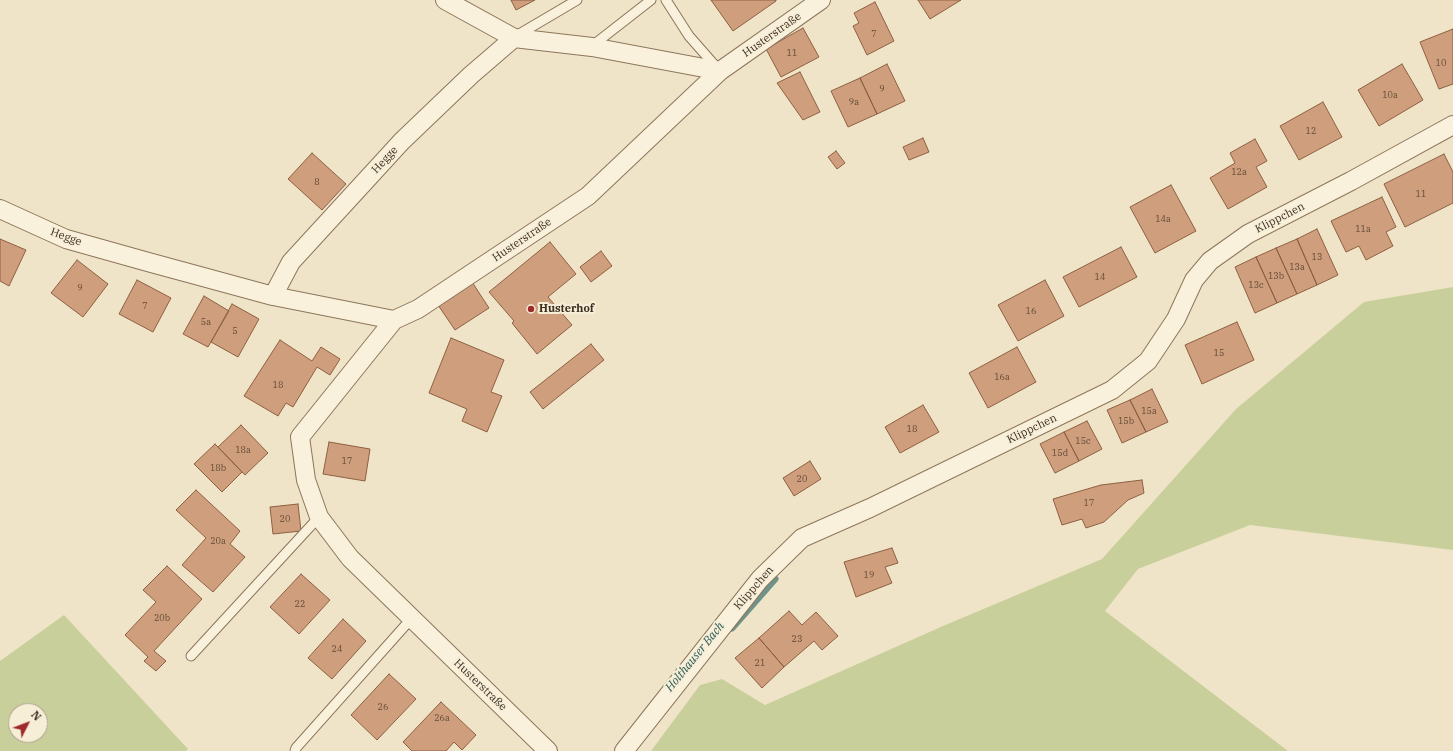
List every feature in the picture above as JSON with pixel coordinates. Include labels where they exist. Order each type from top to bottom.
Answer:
[{"type":"street","points":[[445,0],[514,38],[592,47],[720,71]]},
{"type":"street","name":"Husterstraße","points":[[548,751],[350,558],[319,517],[306,480],[300,437],[394,320],[418,309],[588,196],[720,71],[821,0]]},
{"type":"street","name":"Hegge","points":[[273,296],[291,262],[402,141],[471,74],[514,38]]},
{"type":"street","name":"Klippchen","points":[[624,751],[760,579],[802,538],[898,494],[1112,390],[1148,361],[1176,320],[1194,280],[1210,261],[1248,234],[1351,181],[1453,125]]},
{"type":"street","name":"Hegge","points":[[0,209],[66,239],[273,296],[394,320]]},
{"type":"lane","points":[[514,38],[577,0]]},
{"type":"lane","points":[[592,47],[651,0]]},
{"type":"lane","points":[[666,0],[689,36],[720,71]]},
{"type":"lane","points":[[191,656],[319,517]]},
{"type":"lane","points":[[296,751],[296,748],[411,618]]},
{"type":"green space","points":[[1453,287],[1453,550],[1250,525],[1138,569],[1105,611],[1288,751],[651,751],[700,685],[722,679],[765,705],[943,626],[1102,559],[1236,409],[1364,302]]},
{"type":"green space","points":[[64,615],[188,749],[186,751],[0,751],[0,661]]},
{"type":"building","points":[[511,0],[535,0],[516,10]]},
{"type":"building","points":[[711,0],[776,0],[776,1],[733,31]]},
{"type":"building","points":[[918,0],[961,0],[930,19]]},
{"type":"building","points":[[875,2],[894,41],[867,55],[853,26],[859,23],[854,13]]},
{"type":"building","points":[[803,28],[819,57],[781,77],[766,49]]},
{"type":"building","points":[[1453,29],[1453,84],[1439,89],[1420,42]]},
{"type":"building","points":[[887,64],[905,101],[877,114],[860,78]]},
{"type":"building","points":[[1402,64],[1423,100],[1379,126],[1358,90]]},
{"type":"building","points":[[800,72],[820,112],[803,120],[777,83]]},
{"type":"building","points":[[860,78],[877,114],[848,127],[831,91]]},
{"type":"building","points":[[1323,102],[1342,137],[1299,160],[1280,126]]},
{"type":"building","points":[[923,138],[929,152],[909,160],[903,147]]},
{"type":"building","points":[[1255,139],[1267,161],[1256,167],[1267,187],[1228,209],[1210,178],[1235,163],[1230,153]]},
{"type":"building","points":[[836,151],[845,163],[837,169],[828,157]]},
{"type":"building","points":[[312,153],[346,184],[322,210],[288,179]]},
{"type":"building","points":[[1444,154],[1453,172],[1453,203],[1405,227],[1384,184]]},
{"type":"building","points":[[1171,185],[1196,231],[1155,253],[1130,207]]},
{"type":"building","points":[[1382,197],[1396,227],[1386,232],[1393,246],[1366,260],[1359,246],[1346,252],[1331,221]]},
{"type":"building","points":[[1317,229],[1338,275],[1317,285],[1297,239]]},
{"type":"building","points":[[0,239],[26,250],[9,286],[0,281]]},
{"type":"building","points":[[1297,239],[1317,285],[1297,294],[1276,248]]},
{"type":"building","name":"Husterhof","points":[[550,242],[576,274],[548,297],[572,325],[537,354],[512,323],[514,321],[489,292]]},
{"type":"building","points":[[1121,247],[1137,277],[1079,307],[1063,277]]},
{"type":"building","points":[[1276,248],[1297,294],[1277,303],[1256,257]]},
{"type":"building","points":[[601,251],[612,266],[591,282],[580,267]]},
{"type":"building","points":[[1256,257],[1277,303],[1255,313],[1235,267]]},
{"type":"building","points":[[77,260],[108,284],[83,317],[51,293]]},
{"type":"building","points":[[137,280],[171,298],[153,332],[119,314]]},
{"type":"building","points":[[1045,280],[1064,316],[1018,341],[998,305]]},
{"type":"building","points":[[472,282],[489,308],[455,330],[438,305]]},
{"type":"building","points":[[204,296],[229,311],[208,347],[183,334]]},
{"type":"building","points":[[232,304],[259,319],[238,357],[211,342]]},
{"type":"building","points":[[1237,322],[1254,360],[1202,384],[1185,345]]},
{"type":"building","points":[[451,338],[504,360],[491,392],[502,396],[487,432],[462,421],[467,409],[429,393]]},
{"type":"building","points":[[280,340],[312,361],[321,347],[340,359],[330,375],[317,367],[293,407],[286,403],[278,416],[244,396]]},
{"type":"building","points":[[591,344],[604,360],[543,409],[530,392]]},
{"type":"building","points":[[1017,347],[1036,382],[988,408],[969,373]]},
{"type":"building","points":[[1152,389],[1168,422],[1146,432],[1130,400]]},
{"type":"building","points":[[1130,400],[1146,432],[1122,443],[1107,410]]},
{"type":"building","points":[[923,405],[939,432],[900,453],[885,427]]},
{"type":"building","points":[[1087,421],[1102,449],[1079,461],[1064,432]]},
{"type":"building","points":[[241,425],[268,453],[245,475],[218,447]]},
{"type":"building","points":[[1064,432],[1079,461],[1055,473],[1040,444]]},
{"type":"building","points":[[329,442],[370,449],[365,481],[323,474]]},
{"type":"building","points":[[215,444],[242,472],[222,492],[194,464]]},
{"type":"building","points":[[810,461],[821,479],[794,496],[783,478]]},
{"type":"building","points":[[1142,480],[1144,493],[1128,500],[1104,522],[1086,528],[1082,519],[1062,525],[1053,499],[1101,485]]},
{"type":"building","points":[[196,490],[240,531],[230,544],[245,557],[213,592],[182,565],[206,538],[176,510]]},
{"type":"building","points":[[298,504],[301,531],[273,534],[270,507]]},
{"type":"building","points":[[892,548],[898,563],[885,567],[892,583],[856,597],[844,562]]},
{"type":"building","points":[[167,566],[202,599],[154,651],[166,661],[156,671],[144,661],[148,657],[125,635],[156,602],[143,590]]},
{"type":"building","points":[[301,574],[330,600],[299,634],[270,607]]},
{"type":"building","points":[[789,611],[802,625],[816,612],[838,636],[822,650],[814,641],[784,667],[759,638]]},
{"type":"building","points":[[343,619],[366,641],[332,679],[308,658]]},
{"type":"building","points":[[759,638],[784,667],[762,688],[735,658]]},
{"type":"building","points":[[389,674],[416,699],[377,740],[351,715]]},
{"type":"building","points":[[441,702],[476,735],[462,750],[454,742],[446,751],[412,751],[403,742]]},
{"type":"waterway","name":"Holthauser Bach","points":[[732,628],[775,579]]},
{"type":"place","name":"Husterhof","points":[[531,309]]}]
